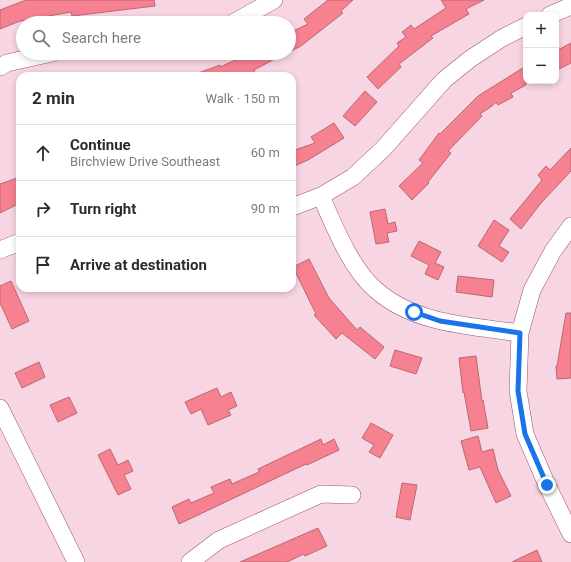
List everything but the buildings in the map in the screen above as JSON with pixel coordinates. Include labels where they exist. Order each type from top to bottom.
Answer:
[{"type":"street","points":[[245,16],[274,0]]},
{"type":"street","points":[[557,12],[571,6]]},
{"type":"street","points":[[296,205],[321,196],[353,177],[383,149],[450,76],[470,59],[502,38],[523,28]]},
{"type":"street","points":[[0,67],[7,63],[20,60]]},
{"type":"street","points":[[321,196],[344,246],[359,271],[374,290],[392,303],[440,321],[520,333]]},
{"type":"street","points":[[571,226],[553,251],[532,290],[520,333],[518,391],[525,434],[547,485],[571,534]]},
{"type":"street","points":[[0,250],[16,244]]},
{"type":"street","points":[[0,408],[76,562]]},
{"type":"street","points":[[190,562],[219,540],[321,494],[352,495]]},
{"type":"route","points":[[414,312],[440,321],[520,333],[518,391],[525,434],[547,485]]}]
